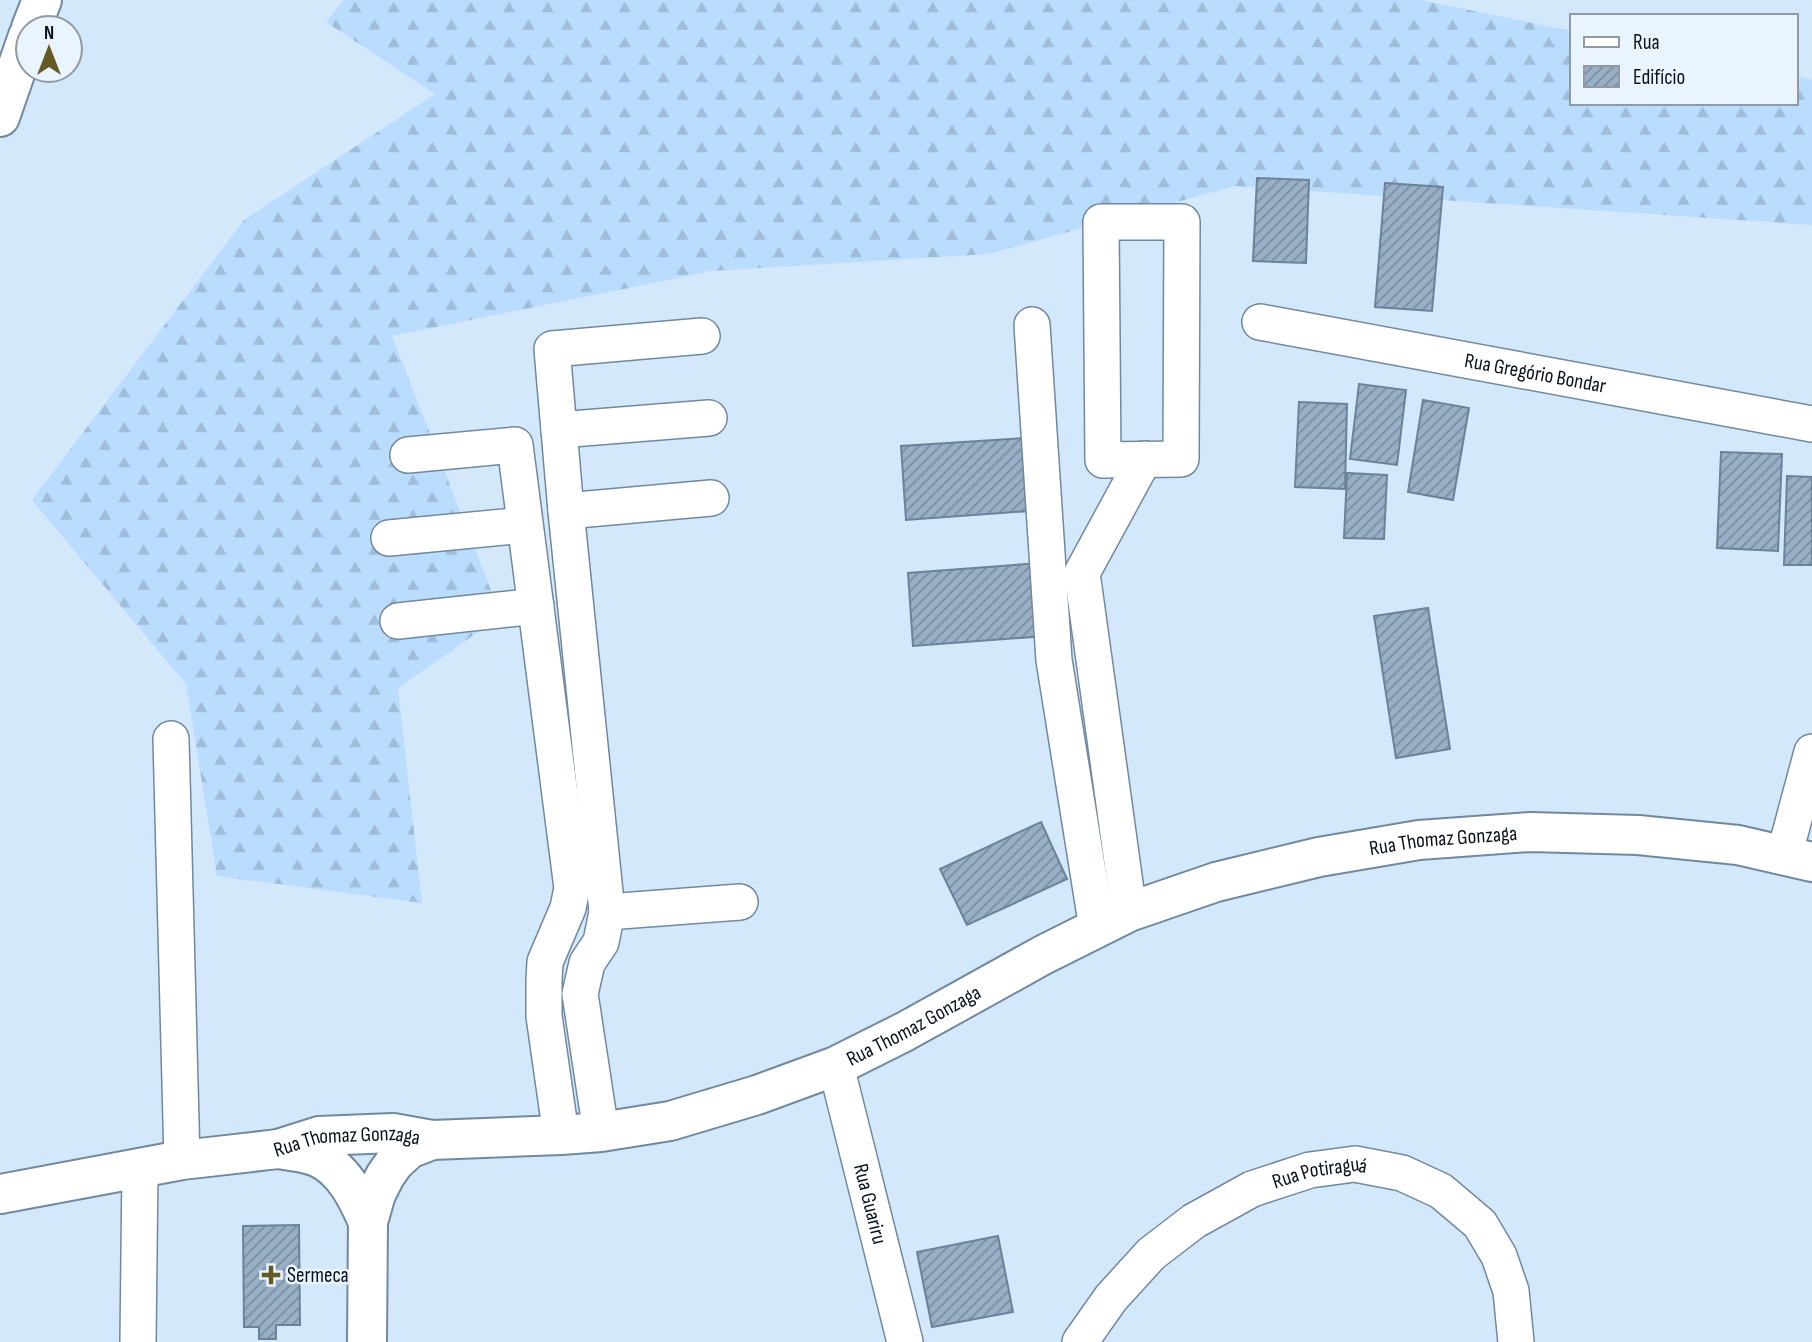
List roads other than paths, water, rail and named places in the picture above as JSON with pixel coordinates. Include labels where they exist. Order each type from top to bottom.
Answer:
[{"type":"main road","points":[[0,117],[14,76]]},
{"type":"main road","name":"Rua Thomaz Gonzaga","points":[[0,1194],[182,1160],[278,1149],[319,1136],[393,1133],[432,1140],[561,1135],[601,1132],[683,1117],[757,1095],[836,1066],[1113,920],[1216,882],[1319,857],[1419,840],[1530,832],[1638,835],[1738,845],[1798,859]]},
{"type":"main road","points":[[367,1342],[368,1222],[376,1194],[394,1163],[409,1149],[432,1140]]},
{"type":"main road","points":[[278,1149],[317,1157],[337,1171],[354,1192],[368,1222]]},
{"type":"street","points":[[1101,222],[1182,222],[1181,459],[1144,459],[1103,460],[1101,222]]},
{"type":"street","name":"Rua Gregório Bondar","points":[[1260,322],[1812,424]]},
{"type":"street","points":[[1032,325],[1054,660],[1113,920]]},
{"type":"street","points":[[601,1132],[580,994],[587,963],[601,942],[607,912],[552,349],[702,336]]},
{"type":"street","points":[[559,429],[709,418]]},
{"type":"street","points":[[408,455],[516,445],[572,888],[568,908],[545,961],[544,980],[544,1016],[561,1135]]},
{"type":"street","points":[[1113,920],[1082,573],[1144,459]]},
{"type":"street","points":[[566,511],[711,498]]},
{"type":"street","points":[[389,538],[525,525]]},
{"type":"street","points":[[398,621],[536,606]]},
{"type":"street","points":[[172,739],[182,1160]]},
{"type":"street","points":[[1798,859],[1812,752]]},
{"type":"street","points":[[607,912],[740,902]]},
{"type":"street","name":"Rua Guariru","points":[[836,1066],[905,1342]]},
{"type":"street","name":"Rua Potiraguá","points":[[1080,1342],[1111,1298],[1151,1254],[1194,1221],[1252,1189],[1310,1170],[1355,1164],[1402,1172],[1441,1191],[1480,1224],[1499,1256],[1511,1291],[1516,1342]]},
{"type":"street","points":[[138,1342],[140,1168]]},
{"type":"place","name":"Sermeca","points":[[271,1275]]}]
